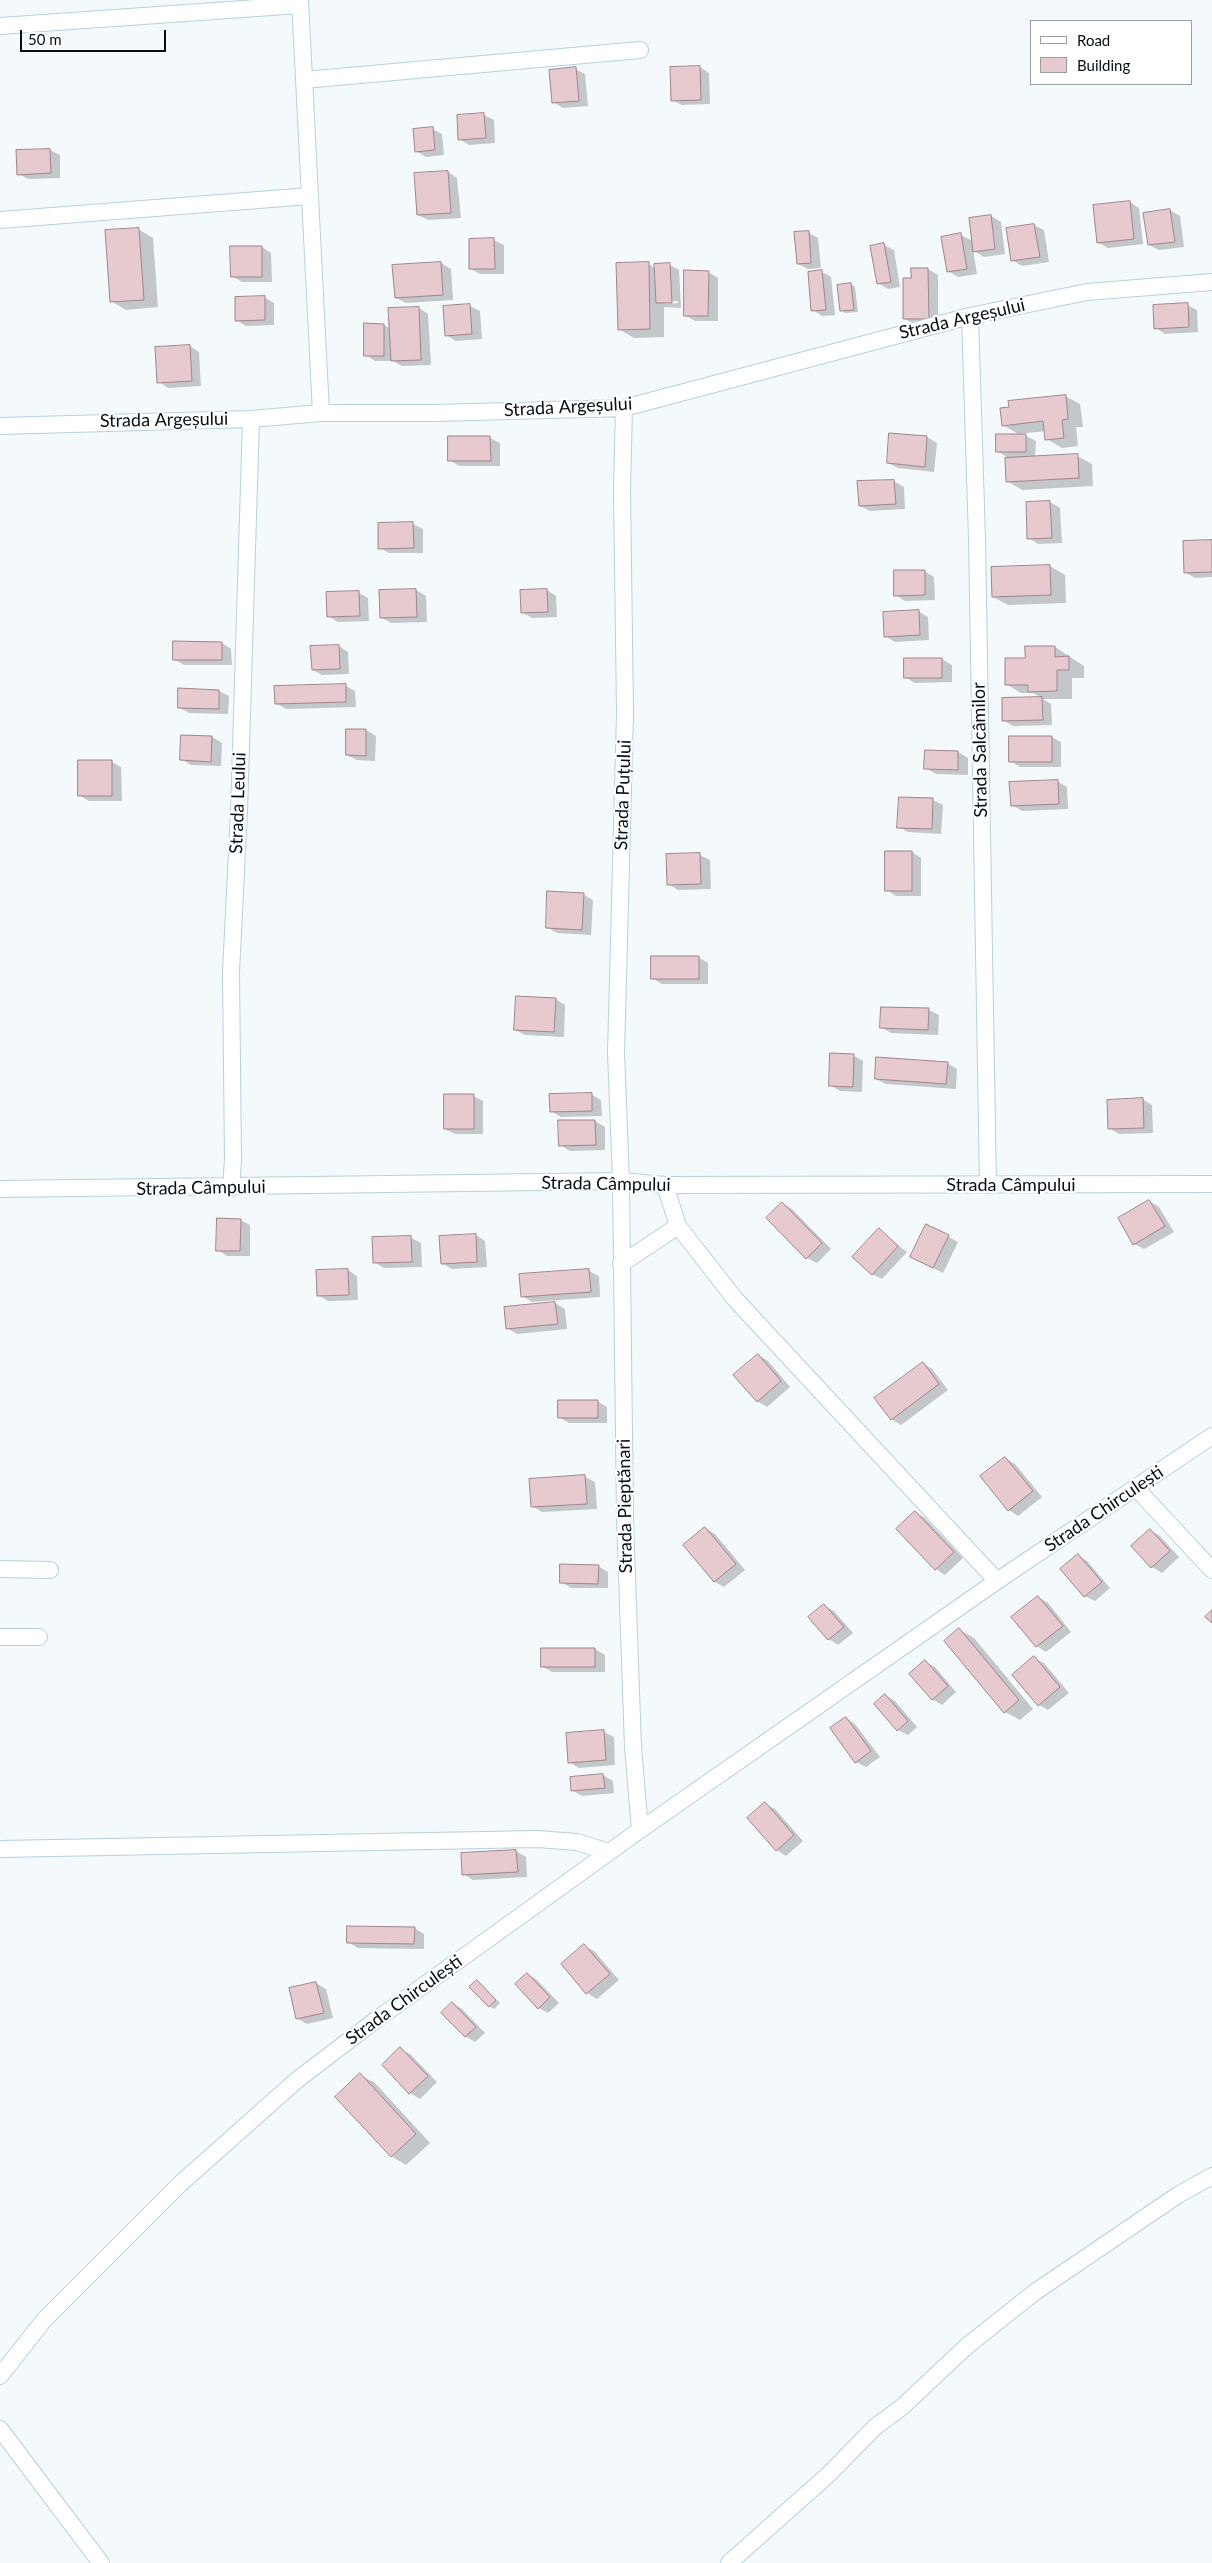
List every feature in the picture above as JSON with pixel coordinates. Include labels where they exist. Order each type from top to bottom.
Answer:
[{"type":"street","points":[[0,26],[300,3],[321,413]]},
{"type":"street","points":[[304,80],[640,50]]},
{"type":"street","points":[[0,220],[310,196]]},
{"type":"street","name":"Strada Argeșului","points":[[0,426],[251,419],[321,413],[435,413],[624,408],[779,365],[970,316],[1087,292],[1212,282]]},
{"type":"street","name":"Strada Salcâmilor","points":[[970,316],[977,539],[988,1185]]},
{"type":"street","name":"Strada Puțului","points":[[621,1181],[616,1053],[625,713],[622,490],[624,408]]},
{"type":"street","name":"Strada Leului","points":[[231,1188],[233,1159],[231,972],[239,812],[251,419]]},
{"type":"street","name":"Strada Câmpului","points":[[0,1189],[231,1188],[621,1181],[665,1185],[1212,1184]]},
{"type":"street","name":"Strada Pieptănari","points":[[621,1181],[625,1519],[633,1747],[636,1805],[640,1830]]},
{"type":"street","points":[[665,1185],[678,1226],[736,1299],[997,1582]]},
{"type":"street","points":[[621,1264],[678,1226]]},
{"type":"street","name":"Strada Chirculești","points":[[0,2376],[44,2320],[180,2184],[297,2080],[377,2019],[640,1830],[997,1582],[1212,1436]]},
{"type":"street","points":[[1135,1487],[1212,1570]]},
{"type":"street","points":[[0,1569],[50,1570]]},
{"type":"street","points":[[0,1637],[39,1637]]},
{"type":"street","points":[[0,1849],[537,1839],[577,1842],[609,1852]]},
{"type":"street","points":[[729,2563],[829,2474],[875,2427],[902,2407],[967,2346],[1035,2292],[1178,2194],[1212,2176]]},
{"type":"street","points":[[0,2429],[101,2563]]},
{"type":"building","points":[[700,66],[701,100],[671,101],[670,67]]},
{"type":"building","points":[[576,67],[579,101],[552,103],[549,70]]},
{"type":"building","points":[[484,113],[486,138],[458,140],[457,115]]},
{"type":"building","points":[[433,127],[435,150],[415,152],[413,129]]},
{"type":"building","points":[[50,149],[51,173],[17,175],[16,150]]},
{"type":"building","points":[[448,171],[451,213],[417,215],[414,173]]},
{"type":"building","points":[[1130,201],[1134,239],[1097,243],[1093,205]]},
{"type":"building","points":[[1170,209],[1175,242],[1148,245],[1143,213]]},
{"type":"building","points":[[991,215],[995,249],[973,252],[969,218]]},
{"type":"building","points":[[1034,224],[1040,257],[1011,261],[1006,228]]},
{"type":"building","points":[[139,228],[144,300],[110,302],[105,230]]},
{"type":"building","points":[[809,231],[811,263],[797,264],[794,232]]},
{"type":"building","points":[[961,233],[967,269],[947,272],[941,237]]},
{"type":"building","points":[[494,238],[495,269],[469,269],[469,239]]},
{"type":"building","points":[[884,243],[891,282],[877,284],[870,246]]},
{"type":"building","points":[[230,246],[262,246],[262,277],[231,277]]},
{"type":"building","points":[[441,262],[443,295],[395,298],[392,265]]},
{"type":"building","points":[[649,262],[650,329],[618,330],[616,263]]},
{"type":"building","points":[[670,263],[672,303],[656,303],[654,264]]},
{"type":"building","points":[[911,268],[928,268],[929,319],[903,319],[903,278],[911,278]]},
{"type":"building","points":[[684,270],[709,271],[708,316],[684,316]]},
{"type":"building","points":[[822,270],[826,310],[811,311],[808,272]]},
{"type":"building","points":[[851,283],[854,310],[840,311],[837,285]]},
{"type":"building","points":[[265,296],[265,320],[235,321],[235,297]]},
{"type":"building","points":[[1188,303],[1189,327],[1154,329],[1153,305]]},
{"type":"building","points":[[470,304],[472,334],[445,336],[443,306]]},
{"type":"building","points":[[419,307],[421,360],[391,361],[388,308]]},
{"type":"building","points":[[364,323],[384,324],[384,356],[364,356]]},
{"type":"building","points":[[190,345],[192,381],[157,383],[155,347]]},
{"type":"building","points":[[1066,395],[1068,419],[1062,420],[1064,438],[1045,440],[1043,421],[1002,426],[1000,408],[1009,407],[1008,401]]},
{"type":"building","points":[[889,433],[927,436],[925,467],[887,463]]},
{"type":"building","points":[[996,434],[1026,434],[1026,452],[996,452]]},
{"type":"building","points":[[448,436],[490,436],[491,461],[448,461]]},
{"type":"building","points":[[1078,454],[1079,478],[1006,482],[1005,458]]},
{"type":"building","points":[[894,480],[896,504],[859,506],[857,481]]},
{"type":"building","points":[[1050,501],[1052,538],[1027,539],[1026,502]]},
{"type":"building","points":[[413,522],[414,548],[378,549],[378,523]]},
{"type":"building","points":[[1212,540],[1212,572],[1184,573],[1183,541]]},
{"type":"building","points":[[1050,565],[1051,595],[992,597],[991,567]]},
{"type":"building","points":[[894,570],[925,570],[925,595],[894,596]]},
{"type":"building","points":[[416,589],[417,617],[380,618],[379,590]]},
{"type":"building","points":[[547,589],[548,612],[521,613],[520,590]]},
{"type":"building","points":[[359,591],[360,616],[327,617],[326,592]]},
{"type":"building","points":[[919,610],[920,635],[884,637],[883,612]]},
{"type":"building","points":[[173,641],[222,642],[222,660],[173,660]]},
{"type":"building","points":[[339,645],[340,669],[312,670],[310,646]]},
{"type":"building","points":[[1025,646],[1055,646],[1055,657],[1069,656],[1069,670],[1057,670],[1057,691],[1028,692],[1028,685],[1005,685],[1005,658],[1025,658]]},
{"type":"building","points":[[904,658],[942,658],[942,678],[904,678]]},
{"type":"building","points":[[346,684],[346,702],[275,704],[274,686]]},
{"type":"building","points":[[178,688],[219,690],[219,709],[178,708]]},
{"type":"building","points":[[1042,697],[1043,720],[1002,721],[1002,698]]},
{"type":"building","points":[[346,729],[366,729],[366,756],[346,755]]},
{"type":"building","points":[[181,735],[212,736],[211,762],[180,760]]},
{"type":"building","points":[[1009,736],[1052,736],[1052,762],[1009,762]]},
{"type":"building","points":[[925,750],[958,751],[958,770],[924,769]]},
{"type":"building","points":[[78,760],[112,760],[112,796],[78,796]]},
{"type":"building","points":[[1058,780],[1059,804],[1011,806],[1009,782]]},
{"type":"building","points":[[899,797],[933,798],[932,829],[897,828]]},
{"type":"building","points":[[885,851],[912,851],[912,891],[885,891]]},
{"type":"building","points":[[700,853],[701,884],[667,885],[666,854]]},
{"type":"building","points":[[547,891],[584,893],[582,930],[546,928]]},
{"type":"building","points":[[651,956],[699,956],[699,979],[651,979]]},
{"type":"building","points":[[516,996],[556,998],[554,1032],[514,1030]]},
{"type":"building","points":[[881,1007],[929,1008],[928,1030],[880,1028]]},
{"type":"building","points":[[830,1053],[854,1054],[853,1087],[829,1086]]},
{"type":"building","points":[[876,1057],[948,1062],[946,1084],[875,1079]]},
{"type":"building","points":[[592,1093],[592,1111],[550,1112],[549,1094]]},
{"type":"building","points":[[444,1094],[474,1094],[474,1129],[444,1129]]},
{"type":"building","points":[[1143,1098],[1144,1128],[1108,1129],[1107,1100]]},
{"type":"building","points":[[558,1120],[595,1120],[596,1145],[559,1146]]},
{"type":"building","points":[[1149,1200],[1165,1226],[1133,1245],[1118,1218]]},
{"type":"building","points":[[782,1202],[822,1243],[806,1259],[766,1218]]},
{"type":"building","points":[[217,1218],[241,1219],[240,1251],[216,1251]]},
{"type":"building","points":[[926,1224],[949,1235],[933,1268],[910,1257]]},
{"type":"building","points":[[879,1228],[898,1246],[872,1275],[852,1257]]},
{"type":"building","points":[[476,1234],[477,1262],[441,1264],[439,1236]]},
{"type":"building","points":[[411,1236],[412,1262],[373,1263],[372,1237]]},
{"type":"building","points":[[348,1269],[349,1295],[317,1296],[316,1270]]},
{"type":"building","points":[[589,1269],[591,1292],[521,1297],[519,1274]]},
{"type":"building","points":[[555,1302],[558,1324],[506,1329],[504,1307]]},
{"type":"building","points":[[758,1354],[781,1381],[757,1402],[733,1375]]},
{"type":"building","points":[[923,1362],[939,1384],[891,1420],[874,1398]]},
{"type":"building","points":[[558,1400],[598,1400],[598,1418],[558,1418]]},
{"type":"building","points":[[1005,1457],[1033,1491],[1008,1511],[980,1476]]},
{"type":"building","points":[[585,1475],[587,1504],[531,1507],[529,1479]]},
{"type":"building","points":[[915,1511],[954,1552],[935,1570],[896,1529]]},
{"type":"building","points":[[705,1527],[736,1564],[714,1582],[683,1545]]},
{"type":"building","points":[[1150,1529],[1170,1551],[1151,1568],[1131,1546]]},
{"type":"building","points":[[1078,1554],[1102,1582],[1084,1597],[1060,1569]]},
{"type":"building","points":[[560,1564],[599,1565],[598,1584],[560,1583]]},
{"type":"building","points":[[1038,1596],[1063,1626],[1036,1647],[1011,1617]]},
{"type":"building","points":[[824,1604],[844,1627],[828,1640],[808,1617]]},
{"type":"building","points":[[1212,1610],[1212,1623],[1205,1617]]},
{"type":"building","points":[[959,1628],[1019,1700],[1004,1713],[944,1641]]},
{"type":"building","points":[[541,1648],[595,1648],[595,1667],[541,1667]]},
{"type":"building","points":[[1034,1656],[1060,1687],[1038,1706],[1012,1675]]},
{"type":"building","points":[[925,1660],[948,1686],[932,1700],[909,1674]]},
{"type":"building","points":[[885,1694],[908,1721],[897,1731],[874,1704]]},
{"type":"building","points":[[846,1717],[871,1751],[855,1763],[830,1728]]},
{"type":"building","points":[[604,1730],[606,1760],[568,1763],[566,1733]]},
{"type":"building","points":[[603,1774],[605,1788],[571,1791],[570,1777]]},
{"type":"building","points":[[765,1802],[794,1835],[776,1851],[747,1818]]},
{"type":"building","points":[[516,1850],[518,1872],[462,1875],[461,1853]]},
{"type":"building","points":[[347,1926],[415,1927],[414,1944],[347,1943]]},
{"type":"building","points":[[584,1944],[610,1974],[586,1994],[561,1964]]},
{"type":"building","points":[[527,1973],[550,1997],[538,2009],[515,1984]]},
{"type":"building","points":[[477,1980],[496,2000],[489,2007],[469,1987]]},
{"type":"building","points":[[316,1982],[324,2013],[296,2019],[289,1988]]},
{"type":"building","points":[[452,2002],[476,2027],[465,2037],[441,2013]]},
{"type":"building","points":[[400,2047],[428,2076],[409,2094],[382,2065]]},
{"type":"building","points":[[360,2073],[416,2134],[391,2157],[335,2097]]}]
